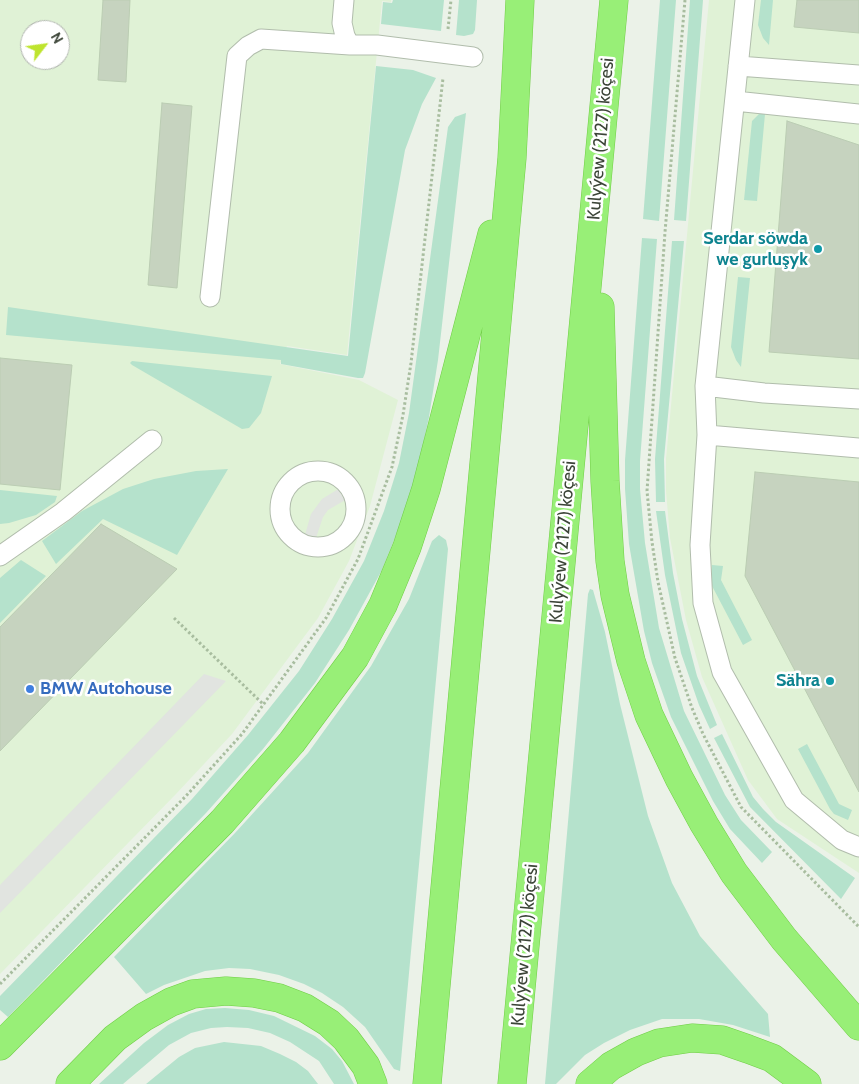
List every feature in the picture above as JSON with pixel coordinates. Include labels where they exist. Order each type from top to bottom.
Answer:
[{"type":"highway","points":[[427,1084],[512,158],[520,0]]},
{"type":"highway","name":"Kulyýew (2127) köçesi","points":[[512,1084],[614,0]]},
{"type":"highway","points":[[0,1046],[222,822],[292,742],[355,657],[384,605],[407,547],[426,489],[512,158]]},
{"type":"highway","points":[[596,188],[604,471],[610,562],[615,595],[631,661],[649,715],[679,778],[734,874],[784,939],[859,1026]]},
{"type":"highway","points":[[70,1084],[115,1038],[164,1006],[193,994],[226,991],[254,993],[279,998],[305,1008],[329,1022],[366,1066],[372,1084]]},
{"type":"highway","points":[[590,1084],[611,1066],[636,1052],[659,1043],[692,1038],[722,1040],[772,1058],[807,1084]]},
{"type":"lane","points":[[344,0],[342,23],[345,36],[350,45]]},
{"type":"lane","points":[[745,0],[705,386],[707,435],[700,545],[702,603],[722,672],[794,800],[842,840],[859,847]]},
{"type":"lane","points":[[210,297],[237,56],[248,46],[261,39],[377,45],[473,57]]},
{"type":"lane","points":[[738,66],[859,75]]},
{"type":"lane","points":[[735,101],[859,114]]},
{"type":"lane","points":[[705,386],[764,393],[859,399]]},
{"type":"lane","points":[[707,435],[859,448]]},
{"type":"lane","points":[[0,556],[63,512],[152,440]]},
{"type":"lane","points":[[318,470],[330,472],[341,478],[349,486],[356,503],[355,521],[350,531],[341,540],[319,548],[306,546],[296,540],[284,526],[280,509],[282,497],[287,486],[300,475],[318,470]]},
{"type":"path","points":[[1,982],[186,796],[242,734],[326,618],[358,559],[392,467],[403,415],[411,363],[436,149],[451,0]]},
{"type":"path","points":[[174,618],[264,705]]},
{"type":"shaded area","points":[[0,0],[391,0],[391,2],[382,1],[347,355],[287,346],[280,364],[359,380],[398,400],[370,506],[349,561],[318,618],[232,734],[0,974]]},
{"type":"shaded area","points":[[393,0],[444,0],[441,31],[381,24],[383,2],[392,3]]},
{"type":"shaded area","points":[[459,0],[477,0],[475,30],[473,34],[456,35]]},
{"type":"shaded area","points":[[660,0],[676,0],[659,221],[643,219]]},
{"type":"shaded area","points":[[690,0],[703,0],[686,221],[674,220]]},
{"type":"shaded area","points":[[709,0],[859,0],[859,873],[777,819],[748,780],[702,677],[686,620],[670,538],[666,491],[666,459]]},
{"type":"shaded area","points":[[761,0],[773,0],[769,45],[763,38],[758,25]]},
{"type":"shaded area","points":[[376,66],[413,70],[436,78],[422,104],[405,150],[363,378],[281,364],[281,360],[6,335],[8,307],[348,356]]},
{"type":"shaded area","points":[[466,113],[438,360],[429,417],[418,469],[403,518],[382,570],[349,630],[315,683],[263,749],[206,813],[8,1017],[0,1010],[0,996],[192,799],[248,735],[299,671],[332,619],[364,561],[384,511],[399,463],[409,413],[448,127],[455,117]]},
{"type":"shaded area","points":[[759,114],[765,114],[757,201],[744,200],[752,121]]},
{"type":"shaded area","points":[[642,238],[657,239],[640,461],[640,489],[645,543],[659,628],[684,711],[725,795],[741,820],[772,852],[762,863],[730,829],[713,801],[671,717],[652,663],[644,631],[629,544],[625,489],[625,460]]},
{"type":"shaded area","points":[[672,241],[684,241],[664,459],[665,502],[656,502],[655,459]]},
{"type":"shaded area","points":[[738,277],[750,278],[741,367],[731,347]]},
{"type":"shaded area","points":[[132,361],[272,376],[261,413],[249,428],[242,429],[132,365],[130,363]]},
{"type":"shaded area","points":[[228,469],[177,555],[103,519],[56,564],[42,541],[82,511],[123,489],[154,479],[196,471]]},
{"type":"shaded area","points":[[340,488],[347,499],[328,510],[323,517],[316,538],[305,535],[311,514],[322,499]]},
{"type":"shaded area","points":[[0,490],[57,496],[55,502],[36,515],[0,524]]},
{"type":"shaded area","points":[[656,511],[665,511],[673,573],[682,619],[697,676],[717,725],[710,729],[699,705],[681,653],[665,575]]},
{"type":"shaded area","points":[[439,535],[446,540],[448,549],[400,1071],[394,1069],[365,1027],[343,1007],[304,984],[279,975],[250,969],[229,968],[205,971],[164,985],[146,994],[114,957],[235,833],[308,753],[371,666],[409,599],[432,541]]},
{"type":"shaded area","points":[[21,560],[46,576],[0,623],[0,578]]},
{"type":"shaded area","points":[[712,565],[723,566],[721,580],[752,640],[743,645],[711,584]]},
{"type":"shaded area","points":[[590,589],[593,590],[605,632],[620,704],[648,816],[672,883],[700,936],[768,1014],[770,1037],[733,1025],[699,1019],[662,1019],[630,1030],[604,1043],[585,1055],[556,1084],[545,1084],[588,594]]},
{"type":"shaded area","points":[[204,674],[226,681],[0,913],[0,885]]},
{"type":"shaded area","points":[[722,734],[753,797],[763,809],[776,822],[855,878],[841,899],[750,807],[714,738]]},
{"type":"shaded area","points":[[807,744],[839,804],[852,810],[848,820],[834,814],[830,809],[798,749]]},
{"type":"shaded area","points":[[206,1009],[249,1010],[274,1016],[315,1036],[332,1049],[342,1061],[354,1084],[334,1084],[319,1061],[290,1042],[270,1033],[248,1028],[227,1027],[211,1028],[191,1033],[169,1045],[123,1084],[99,1084],[144,1043],[168,1025],[189,1014]]},
{"type":"shaded area","points":[[224,1042],[261,1046],[280,1054],[308,1071],[318,1084],[146,1084],[179,1057],[195,1048]]},
{"type":"building","points":[[103,0],[130,0],[126,82],[98,80]]},
{"type":"building","points":[[797,0],[859,0],[859,33],[794,27]]},
{"type":"building","points":[[162,103],[192,106],[177,288],[148,285]]},
{"type":"building","name":"Serdar söwda we gurluşyk","points":[[787,121],[859,145],[859,359],[769,352]]},
{"type":"building","points":[[0,358],[72,365],[60,490],[0,484]]},
{"type":"building","name":"Sähra","points":[[755,472],[859,482],[859,792],[745,576]]},
{"type":"building","name":"BMW Autohouse","points":[[101,524],[177,569],[0,751],[0,627]]},
{"type":"place","name":"Serdar söwda we gurluşyk","points":[[818,249]]},
{"type":"place","name":"Sähra","points":[[830,681]]},
{"type":"place","name":"BMW Autohouse","points":[[30,689]]}]
